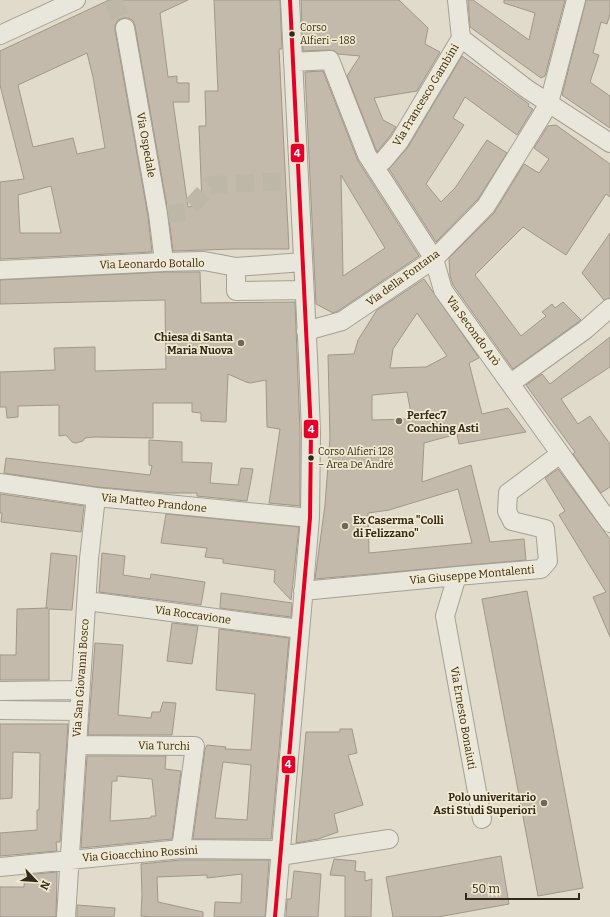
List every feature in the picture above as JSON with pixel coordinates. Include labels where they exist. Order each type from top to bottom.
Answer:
[{"type":"street","points":[[0,35],[76,0]]},
{"type":"street","points":[[275,917],[310,518],[311,432],[303,262],[292,180],[293,62],[290,0]]},
{"type":"street","points":[[457,0],[461,38],[527,88],[610,143]]},
{"type":"street","name":"Via della Fontana","points":[[306,330],[342,321],[434,259],[486,206],[549,103],[576,0]]},
{"type":"street","name":"Via Ospedale","points":[[125,28],[162,214],[164,262]]},
{"type":"street","name":"Via Francesco Gambini","points":[[373,164],[383,161],[399,142],[461,38]]},
{"type":"street","name":"Via Secondo Arò","points":[[293,62],[330,60],[367,155],[434,259],[443,290],[610,523]]},
{"type":"street","name":"Via Leonardo Botallo","points":[[0,270],[164,262],[204,261],[236,267],[303,262]]},
{"type":"street","points":[[236,267],[236,291],[304,290]]},
{"type":"street","points":[[511,383],[585,330],[610,308]]},
{"type":"street","name":"Via Giuseppe Montalenti","points":[[303,591],[541,569],[548,561],[545,529],[512,521],[507,511],[508,493],[560,454]]},
{"type":"street","name":"Via Matteo Prandone","points":[[0,483],[96,497],[310,518]]},
{"type":"street","name":"Via San Giovanni Bosco","points":[[66,917],[71,860],[76,745],[89,559],[96,497]]},
{"type":"street","name":"Via Ernesto Bonaiuti","points":[[457,576],[445,616],[482,819]]},
{"type":"street","name":"Via Roccavione","points":[[87,601],[300,629]]},
{"type":"street","points":[[0,691],[80,690]]},
{"type":"street","points":[[53,710],[54,691]]},
{"type":"street","points":[[0,710],[79,711]]},
{"type":"street","name":"Via Turchi","points":[[76,745],[195,746],[181,849]]},
{"type":"street","name":"Via Gioacchino Rossini","points":[[0,867],[181,849],[281,853],[389,839]]},
{"type":"building","points":[[109,0],[188,0],[160,13],[168,77],[177,76],[177,83],[189,83],[189,102],[173,102],[188,207],[202,205],[199,126],[206,126],[205,91],[218,91],[214,0],[280,0],[282,49],[279,49],[289,249],[173,251],[168,212],[135,26],[133,21],[129,18],[124,18],[118,20],[115,25],[115,30],[148,216],[152,252],[0,259],[0,182],[24,179],[0,85],[0,51]],"holes":[[[87,53],[93,77],[105,148],[77,154],[73,138],[33,147],[18,85]],[[51,186],[61,233],[20,233],[18,195]]]},
{"type":"building","points":[[301,0],[399,0],[428,28],[425,44],[440,52],[417,91],[374,98],[383,120],[396,127],[377,152],[347,76],[360,56],[338,54],[335,51],[330,50],[303,51]]},
{"type":"building","points":[[468,0],[473,0],[529,40],[535,13],[504,3],[504,0],[565,0],[545,76],[541,78],[470,27]]},
{"type":"building","points":[[586,0],[610,0],[610,14],[607,24],[601,22],[593,53],[599,55],[590,82],[610,96],[610,128],[562,95]]},
{"type":"building","points":[[462,56],[529,104],[528,106],[533,109],[517,135],[465,97],[453,118],[464,125],[426,184],[441,202],[455,188],[487,140],[507,153],[478,199],[436,242],[389,169],[408,147]]},
{"type":"building","points":[[323,71],[358,161],[419,256],[333,313],[316,304],[305,72]],"holes":[[[341,175],[385,248],[343,276]]]},
{"type":"building","points":[[556,125],[610,164],[610,197],[606,194],[566,255],[523,227],[475,275],[521,336],[546,316],[542,312],[552,304],[555,308],[563,302],[581,320],[513,369],[453,285],[450,276],[449,258],[494,213],[524,164],[539,173],[549,159],[534,148],[548,126]]},
{"type":"building","points":[[610,233],[610,298],[604,300],[582,273]]},
{"type":"building","points":[[164,272],[200,272],[201,303],[295,302],[300,432],[300,506],[269,503],[280,429],[267,427],[266,380],[250,383],[228,374],[226,422],[201,421],[201,413],[192,412],[192,403],[153,403],[153,438],[94,437],[85,438],[83,441],[76,443],[72,442],[66,435],[59,436],[59,405],[18,406],[18,417],[7,418],[6,407],[0,407],[0,372],[55,370],[54,348],[95,347],[95,371],[166,369],[165,300],[0,304],[0,280]]},
{"type":"building","points":[[424,279],[479,358],[469,363],[482,414],[508,408],[526,432],[459,444],[457,434],[424,443],[422,482],[471,465],[490,542],[524,539],[526,560],[315,579],[325,505],[330,438],[328,355],[354,354],[358,340],[377,310]],"holes":[[[417,313],[447,356],[426,367],[390,368],[393,349]],[[407,392],[412,419],[372,420],[372,395]],[[458,489],[472,543],[369,553],[368,513],[389,510]]]},
{"type":"building","points":[[610,337],[610,367],[561,399],[578,424],[590,416],[610,444],[610,487],[601,493],[573,454],[575,452],[526,385],[542,374],[550,384]]},
{"type":"building","points":[[149,440],[182,442],[182,462],[212,463],[210,483],[238,485],[241,468],[253,469],[247,501],[197,496],[197,493],[167,493],[97,487],[4,473],[6,458],[150,475],[152,466],[149,465]]},
{"type":"building","points":[[558,469],[610,539],[610,637],[593,597],[606,592],[559,515],[565,511],[545,478]]},
{"type":"building","points":[[0,494],[84,506],[81,532],[1,522],[2,513],[0,513]]},
{"type":"building","points":[[166,514],[299,527],[291,600],[274,582],[275,570],[223,563],[223,559],[205,557],[207,548],[161,543]]},
{"type":"building","points":[[51,553],[77,556],[72,610],[49,609],[49,680],[0,680],[0,655],[16,655],[17,609],[48,608],[46,608]]},
{"type":"building","points":[[102,553],[125,556],[123,575],[150,579],[151,574],[205,582],[201,605],[99,592]]},
{"type":"building","name":"Polo univeritario Asti Studi Superiori","points":[[527,591],[583,888],[538,896],[482,599]]},
{"type":"building","points":[[221,593],[292,603],[291,617],[220,608]]},
{"type":"building","points":[[172,623],[198,626],[192,664],[167,661]]},
{"type":"building","points":[[219,629],[289,638],[271,839],[193,839],[205,749],[207,745],[226,747],[225,749],[251,750],[255,694],[216,690]],"holes":[[[223,762],[251,765],[247,820],[215,818]]]},
{"type":"building","points":[[95,643],[123,645],[118,715],[151,718],[152,712],[160,712],[163,702],[176,703],[172,735],[88,735]]},
{"type":"building","points":[[0,724],[68,724],[60,842],[56,842],[57,851],[0,856],[0,833],[37,830],[37,810],[39,810],[40,753],[13,752],[12,798],[0,799]]},
{"type":"building","points":[[340,729],[352,729],[357,753],[348,755],[363,805],[334,814],[338,832],[318,839],[296,843],[306,732],[340,732]]},
{"type":"building","points":[[87,756],[166,756],[165,769],[181,771],[172,839],[81,848]],"holes":[[[117,776],[152,779],[156,816],[151,816],[151,818],[110,821],[112,781],[117,781]]]},
{"type":"building","points":[[501,856],[509,904],[438,917],[393,917],[386,877]]},
{"type":"building","points":[[334,859],[356,861],[355,871],[365,872],[365,881],[372,879],[371,917],[345,917],[345,876],[330,875]]},
{"type":"building","points":[[181,860],[269,860],[265,917],[214,917],[215,902],[241,903],[242,874],[207,878],[207,875],[157,877],[158,902],[203,912],[203,917],[141,916],[141,864]]},
{"type":"building","points":[[294,871],[321,874],[318,917],[286,917],[287,899],[291,899]]},
{"type":"building","points":[[57,872],[56,917],[0,917],[0,887],[24,887],[25,875]]},
{"type":"building","points":[[77,905],[115,908],[114,917],[77,917]]},
{"type":"tunnel","points":[[113,0],[125,28]]},
{"type":"tunnel","points":[[167,214],[186,212],[211,185],[286,181]]},
{"type":"transit line","name":"4","points":[[275,917],[310,518],[311,432],[290,0]]},
{"type":"place","name":"Corso Alfieri – 188","points":[[292,34]]},
{"type":"place","name":"Chiesa di Santa Maria Nuova","points":[[241,343]]},
{"type":"place","name":"Perfec7 Coaching Asti","points":[[399,421]]},
{"type":"place","name":"Corso Alfieri 128 – Area De André","points":[[311,458]]},
{"type":"place","name":"Ex Caserma \"Colli di Felizzano\"","points":[[345,526]]},
{"type":"place","name":"Polo univeritario Asti Studi Superiori","points":[[544,803]]}]
